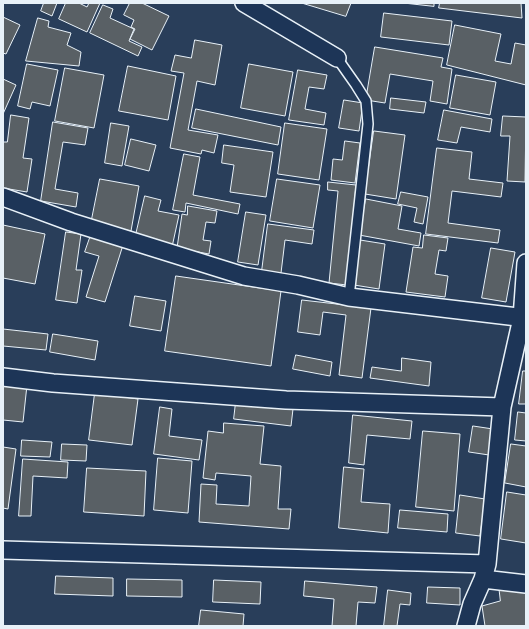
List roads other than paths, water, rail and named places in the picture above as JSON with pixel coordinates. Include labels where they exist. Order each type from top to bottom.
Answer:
[{"type":"street","points":[[244,3],[337,58]]},
{"type":"street","points":[[3,198],[70,222],[244,276],[298,285],[349,297],[524,318]]},
{"type":"street","points":[[466,626],[472,604],[485,571],[502,407],[524,318],[526,263]]},
{"type":"street","points":[[3,377],[53,383],[286,400],[502,407]]},
{"type":"street","points":[[3,550],[485,571],[526,584]]},
{"type":"lane","points":[[337,58],[356,84],[366,101],[368,124],[349,297]]}]
